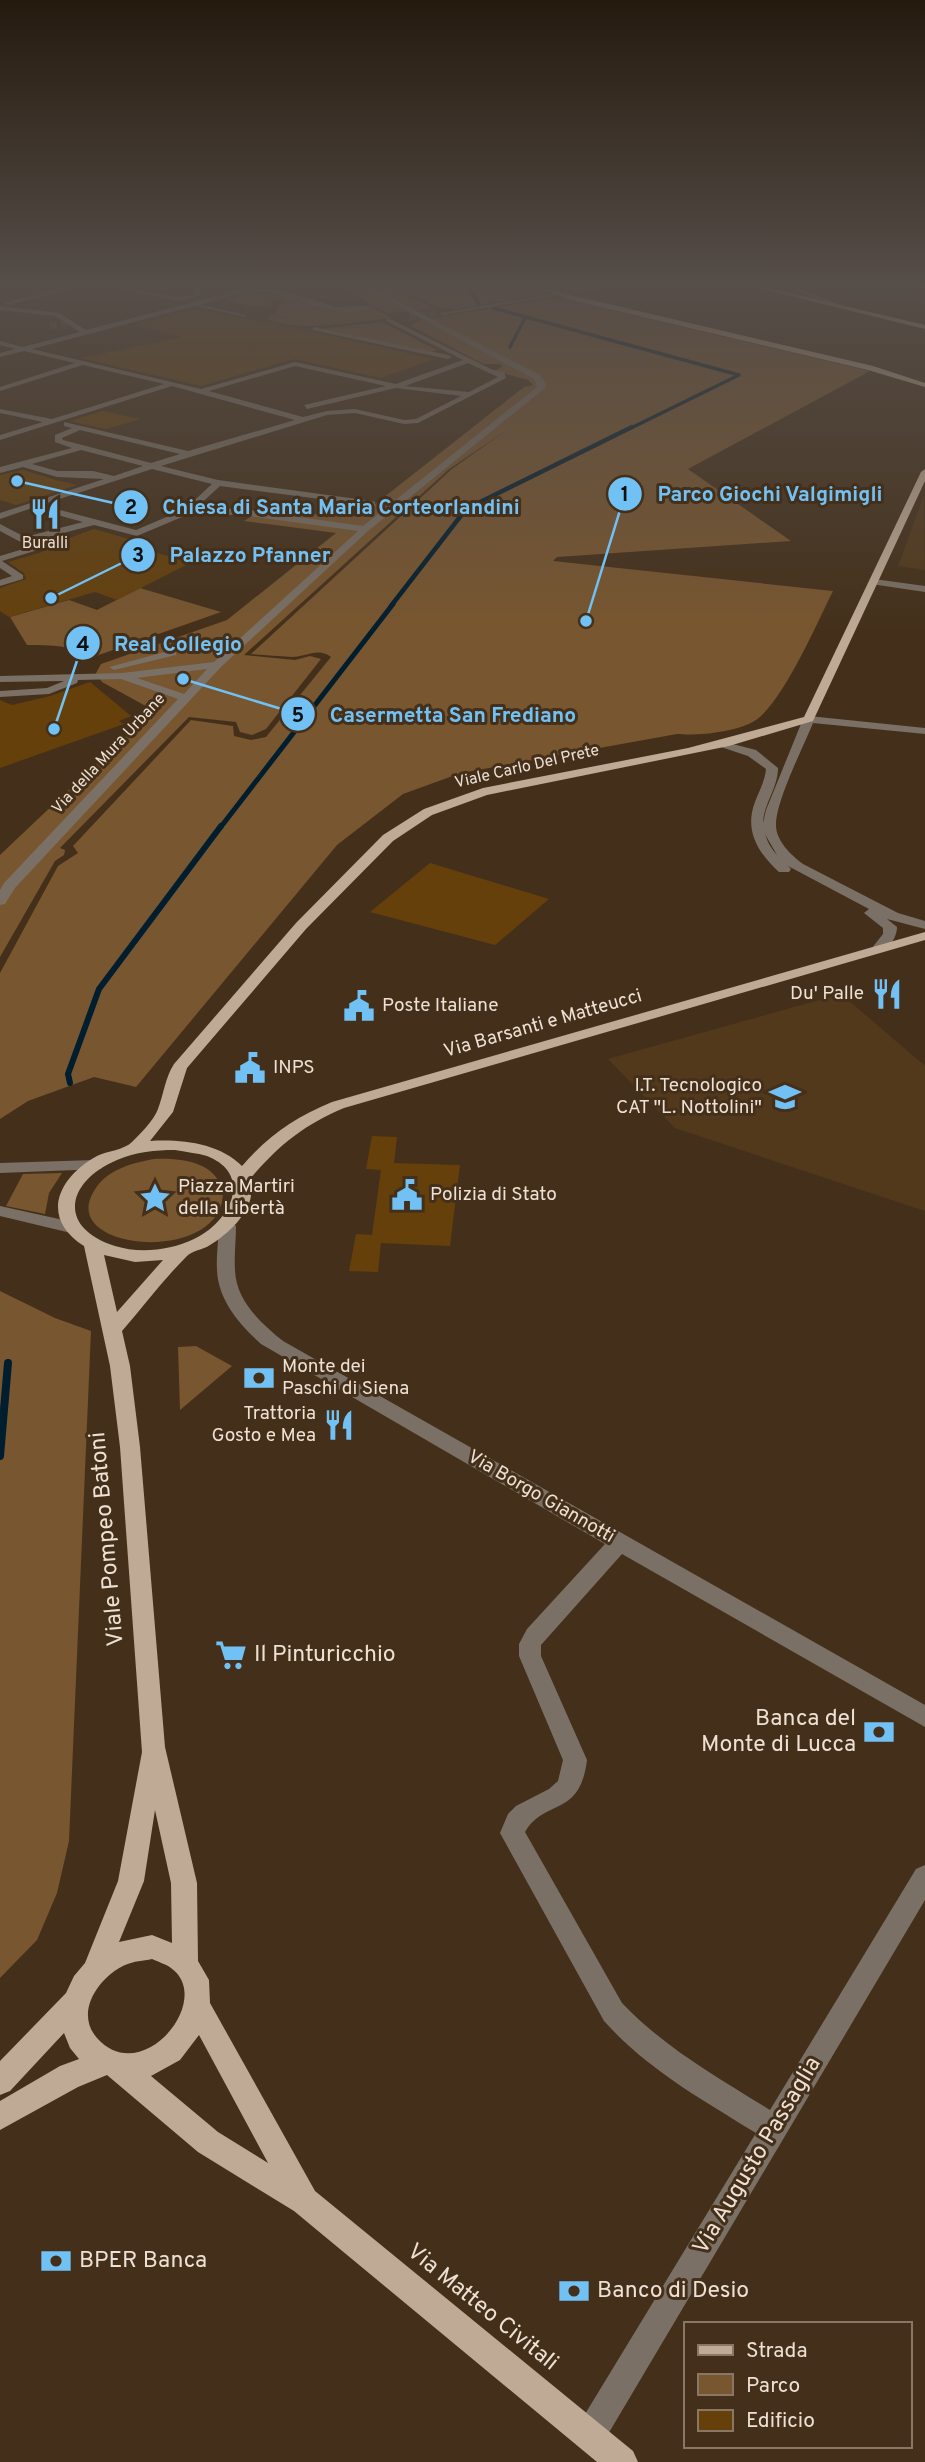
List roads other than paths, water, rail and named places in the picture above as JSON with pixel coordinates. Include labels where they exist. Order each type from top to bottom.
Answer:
[{"type":"main road","points":[[809,719],[925,472]]},
{"type":"main road","name":"Viale Carlo Del Prete","points":[[135,1149],[165,1112],[174,1079],[180,1068],[301,926],[388,838],[407,824],[445,804],[483,792],[721,745],[768,734],[809,719]]},
{"type":"main road","name":"Via Barsanti e Matteucci","points":[[240,1180],[279,1134],[329,1108],[925,934]]},
{"type":"main road","points":[[167,1145],[202,1150],[224,1160],[240,1180],[242,1202],[227,1226],[207,1240],[182,1250],[138,1256],[115,1253],[93,1245],[71,1227],[66,1214],[69,1195],[78,1180],[94,1165],[135,1149],[167,1145]]},
{"type":"main road","name":"Viale Pompeo Batoni","points":[[93,1245],[114,1328],[130,1447],[153,1747],[184,1883],[186,1963]]},
{"type":"main road","points":[[114,1328],[182,1250]]},
{"type":"main road","name":"Viale Pompeo Batoni","points":[[96,1968],[131,1881],[153,1747]]},
{"type":"main road","points":[[141,1947],[170,1952],[186,1963],[197,1984],[198,2007],[187,2033],[166,2055],[138,2066],[111,2063],[91,2052],[80,2038],[75,2020],[77,2001],[84,1983],[96,1968],[113,1955],[141,1947]]},
{"type":"main road","points":[[0,2081],[77,2001]]},
{"type":"main road","name":"Via Matteo Civitali","points":[[198,2007],[304,2201]]},
{"type":"main road","points":[[0,2116],[70,2076],[111,2063]]},
{"type":"main road","name":"Via Matteo Civitali","points":[[111,2063],[208,2142],[304,2201],[622,2462]]},
{"type":"street","points":[[0,438],[112,403]]},
{"type":"street","points":[[243,403],[304,420]]},
{"type":"street","points":[[284,413],[320,403]]},
{"type":"street","points":[[0,516],[148,467],[327,413],[355,411],[404,422],[418,421],[451,403]]},
{"type":"street","name":"Via della Mura Urbane","points":[[0,901],[4,886],[217,665],[365,529],[525,403]]},
{"type":"street","points":[[1,411],[190,454]]},
{"type":"street","points":[[79,427],[57,440],[78,449],[218,483],[372,504]]},
{"type":"street","points":[[0,470],[78,449]]},
{"type":"street","points":[[23,464],[57,474],[93,474],[115,479]]},
{"type":"street","points":[[34,506],[137,533],[188,511],[218,483]]},
{"type":"street","points":[[0,502],[21,509]]},
{"type":"street","points":[[188,511],[242,512],[365,529]]},
{"type":"street","points":[[24,540],[97,521]]},
{"type":"street","points":[[0,527],[38,547],[0,562],[20,578],[0,583]]},
{"type":"street","points":[[874,582],[925,589]]},
{"type":"street","points":[[102,677],[106,670],[118,664],[172,653]]},
{"type":"street","points":[[121,677],[217,665]]},
{"type":"street","points":[[0,694],[49,691],[86,676]]},
{"type":"street","points":[[0,679],[86,676],[157,679]]},
{"type":"street","points":[[121,677],[185,698]]},
{"type":"street","points":[[809,719],[925,731]]},
{"type":"street","name":"Via Barsanti e Matteucci","points":[[809,719],[772,810],[769,827],[777,845],[788,860],[808,873],[925,934]]},
{"type":"street","points":[[721,745],[752,753],[772,768],[772,777],[755,817],[757,835],[764,849],[773,860],[801,880],[883,920],[891,931],[879,948]]},
{"type":"street","points":[[0,1168],[94,1165]]},
{"type":"street","points":[[0,1211],[71,1227]]},
{"type":"street","name":"Via Borgo Giannotti","points":[[227,1226],[226,1274],[229,1285],[242,1312],[253,1327],[276,1346],[925,1717]]},
{"type":"street","points":[[620,1542],[535,1635],[530,1644],[530,1656],[575,1760],[575,1776],[558,1798],[518,1820],[512,1833],[613,2012],[627,2029],[774,2129]]},
{"type":"street","name":"Via Augusto Passaglia","points":[[590,2435],[925,1877]]},
{"type":"waterway","points":[[629,429],[682,403]]},
{"type":"waterway","points":[[391,606],[466,509],[632,427]]},
{"type":"waterway","points":[[220,828],[393,604]]},
{"type":"waterway","points":[[70,1083],[68,1074],[99,989],[221,826]]},
{"type":"waterway","points":[[0,1456],[8,1363]]},
{"type":"place","name":"Chiesa di Santa Maria Corteorlandini","points":[[17,481]]},
{"type":"place","name":"Buralli","points":[[45,514]]},
{"type":"place","name":"Palazzo Pfanner","points":[[51,598]]},
{"type":"place","name":"Parco Giochi Valgimigli","points":[[586,621]]},
{"type":"place","name":"Casermetta San Frediano","points":[[183,679]]},
{"type":"place","name":"Real Collegio","points":[[54,729]]},
{"type":"place","name":"Du' Palle","points":[[887,994]]},
{"type":"place","name":"Poste Italiane","points":[[359,1006]]},
{"type":"place","name":"INPS","points":[[250,1068]]},
{"type":"place","name":"I.T. Tecnologico CAT \"L. Nottolini\"","points":[[785,1097]]},
{"type":"place","name":"Polizia di Stato","points":[[407,1195]]},
{"type":"place","name":"Piazza Martiri della Libertà","points":[[155,1198]]},
{"type":"place","name":"Monte dei Paschi di Siena","points":[[259,1378]]},
{"type":"place","name":"Trattoria Gosto e Mea","points":[[339,1425]]},
{"type":"place","name":"Il Pinturicchio","points":[[231,1655]]},
{"type":"place","name":"Banca del Monte di Lucca","points":[[879,1732]]},
{"type":"place","name":"BPER Banca","points":[[56,2261]]},
{"type":"place","name":"Banco di Desio","points":[[574,2291]]}]
